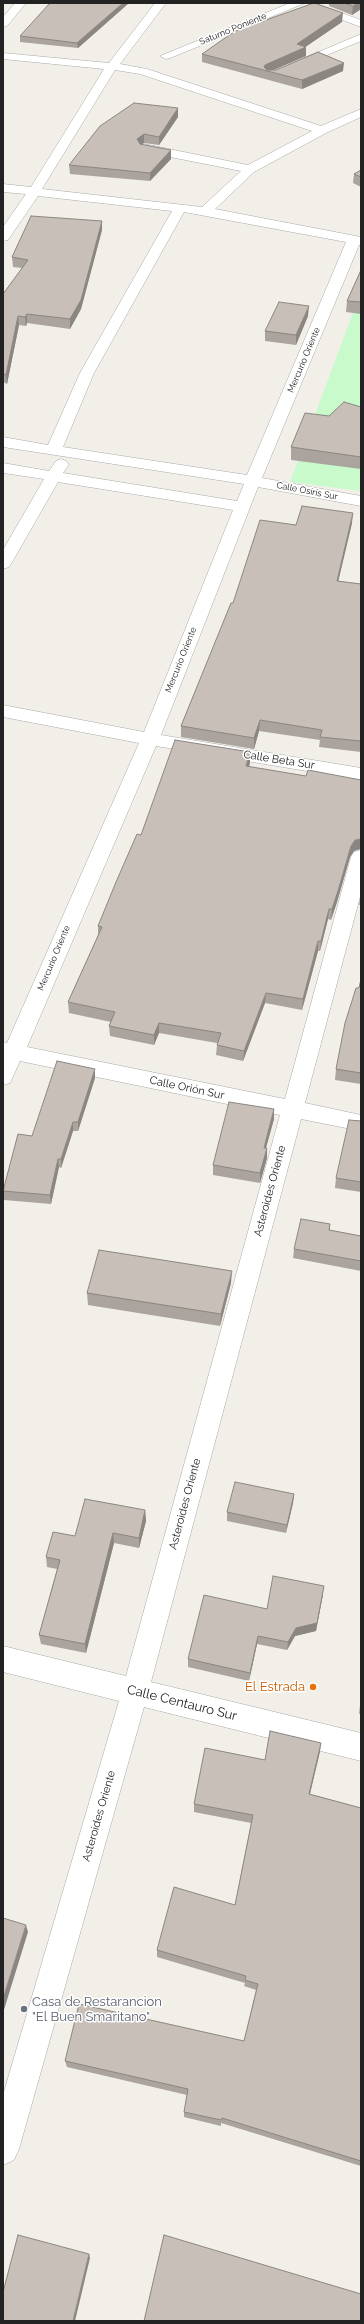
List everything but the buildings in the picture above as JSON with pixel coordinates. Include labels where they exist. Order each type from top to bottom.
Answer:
[{"type":"street","points":[[3,24],[21,3]]},
{"type":"street","points":[[3,237],[34,192],[112,66],[161,3]]},
{"type":"street","name":"Saturno Poniente","points":[[166,56],[300,3]]},
{"type":"street","points":[[306,3],[361,24]]},
{"type":"street","points":[[285,69],[361,37]]},
{"type":"street","points":[[3,56],[112,66],[143,71],[322,130]]},
{"type":"street","points":[[204,211],[250,169],[322,130],[361,113]]},
{"type":"street","points":[[144,148],[250,169]]},
{"type":"street","points":[[3,188],[204,211],[359,240]]},
{"type":"street","points":[[3,564],[53,476],[87,373],[180,208]]},
{"type":"street","name":"Mercurio Oriente","points":[[3,1077],[8,1051],[150,739],[253,481],[359,240]]},
{"type":"street","name":"Calle Osiris Sur","points":[[3,442],[253,481],[361,501]]},
{"type":"street","points":[[3,468],[242,508]]},
{"type":"street","name":"Calle Beta Sur","points":[[3,711],[150,739],[361,774]]},
{"type":"street","name":"Asteroides Oriente","points":[[3,2149],[135,1691],[361,857]]},
{"type":"street","name":"Calle Orión Sur","points":[[8,1051],[361,1123]]},
{"type":"street","name":"Calle Centauro Sur","points":[[3,1659],[361,1747]]},
{"type":"green space","points":[[361,291],[361,491],[290,482]]},
{"type":"place","name":"El Estrada","points":[[313,1687]]},
{"type":"place","name":"Casa de Restarancion \"El Buen Smaritano\"","points":[[24,2009]]}]
